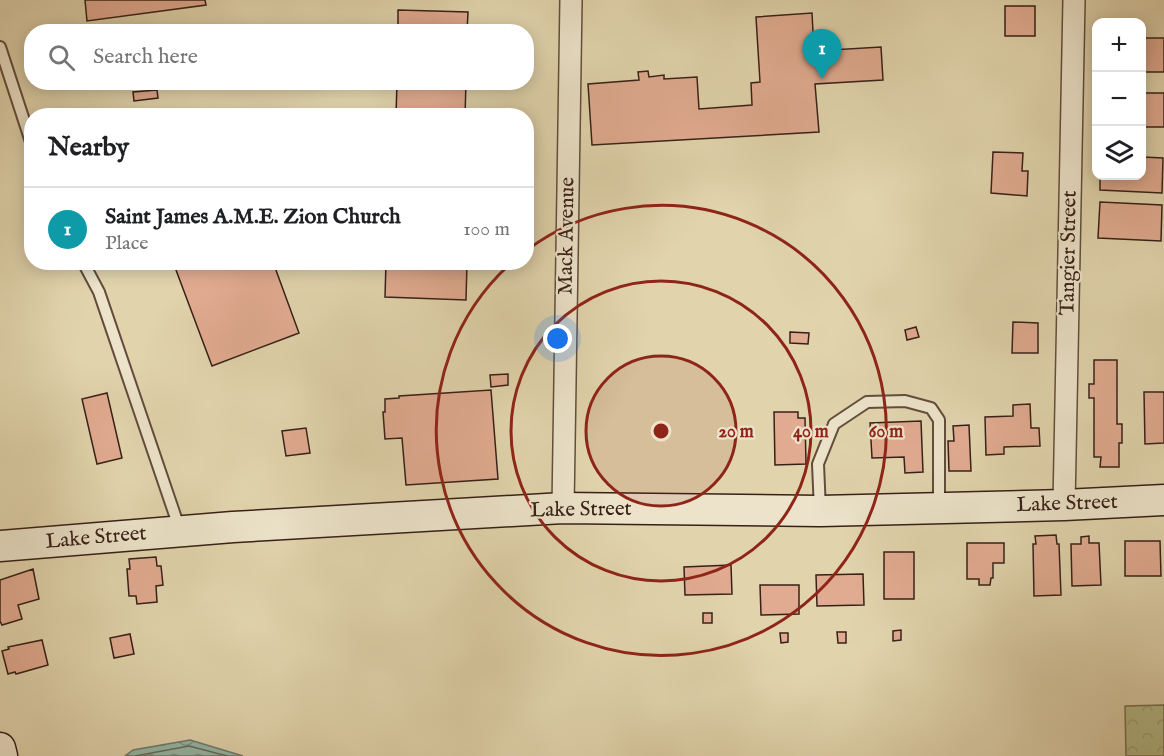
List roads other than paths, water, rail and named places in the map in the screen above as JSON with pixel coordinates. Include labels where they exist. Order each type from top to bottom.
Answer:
[{"type":"street","name":"Mack Avenue","points":[[563,508],[571,0]]},
{"type":"street","name":"Tangier Street","points":[[1064,505],[1074,0]]},
{"type":"street","name":"Lake Street","points":[[0,546],[180,531],[563,508],[820,511],[1064,505],[1164,500]]},
{"type":"street","points":[[0,748],[2,756]]},
{"type":"lane","points":[[0,47],[24,120]]},
{"type":"lane","points":[[87,270],[99,292],[180,531]]},
{"type":"lane","points":[[820,511],[818,464],[834,424],[867,402],[905,401],[931,408],[939,420],[939,508]]},
{"type":"water","points":[[190,740],[243,756],[125,756],[133,750]]},
{"type":"place","name":"Saint James A.M.E. Zion Church","points":[[822,79]]}]
